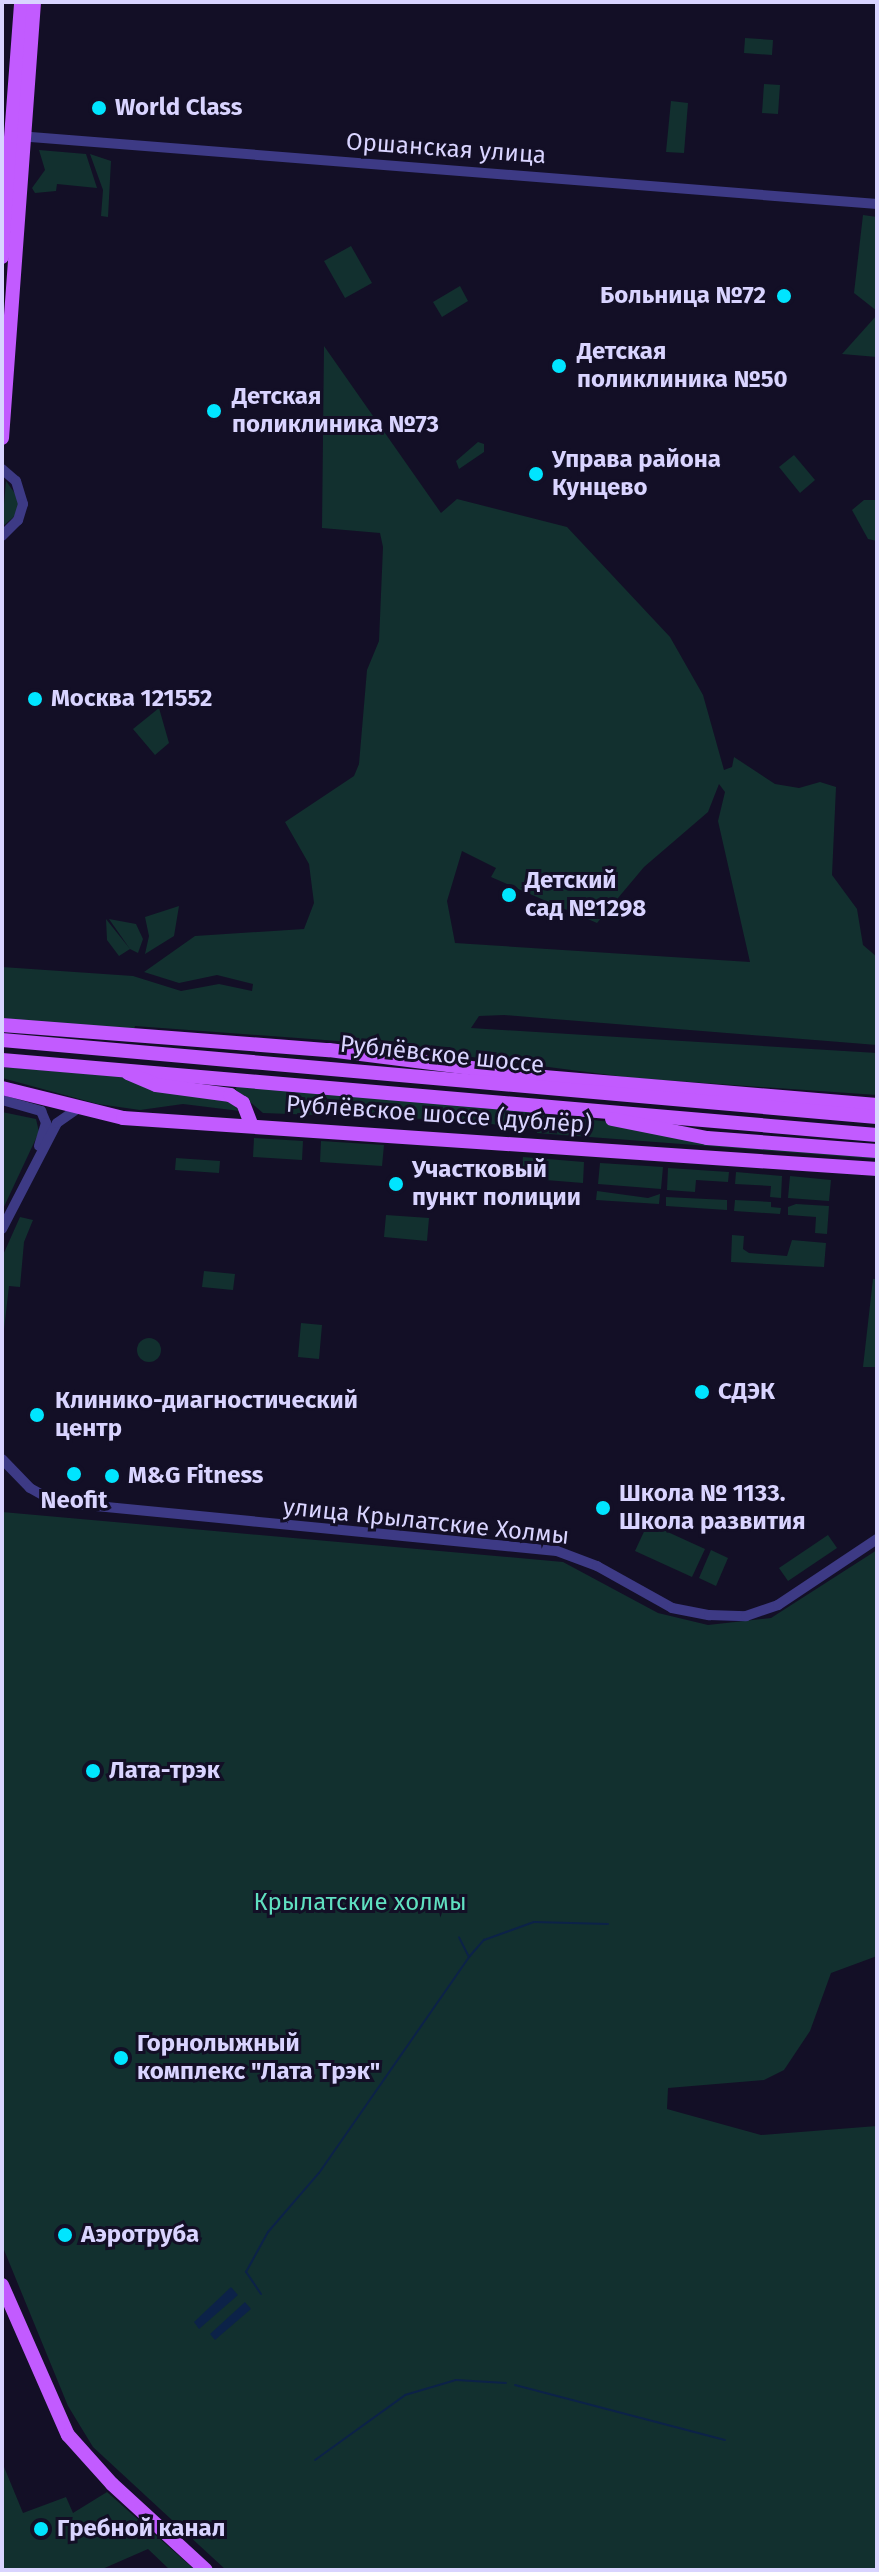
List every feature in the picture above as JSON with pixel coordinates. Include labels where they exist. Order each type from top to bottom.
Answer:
[{"type":"main road","points":[[2,438],[18,136],[21,2]]},
{"type":"main road","points":[[2,257],[34,2]]},
{"type":"main road","name":"Рублёвское шоссе (дублёр)","points":[[6,1025],[329,1050],[544,1077],[877,1105]]},
{"type":"main road","name":"Рублёвское шоссе","points":[[2,1040],[384,1070],[877,1117]]},
{"type":"main road","points":[[329,1050],[384,1070]]},
{"type":"main road","name":"Рублёвское шоссе","points":[[2,1060],[877,1135]]},
{"type":"main road","points":[[115,1068],[156,1085],[230,1095],[243,1103],[251,1124]]},
{"type":"main road","name":"Рублёвское шоссе (дублёр)","points":[[4,1092],[123,1118],[251,1124],[877,1169]]},
{"type":"main road","points":[[582,1110],[676,1135],[877,1151]]},
{"type":"main road","points":[[2,2285],[68,2435],[112,2484],[206,2570]]},
{"type":"street","name":"Оршанская улица","points":[[18,136],[877,204]]},
{"type":"street","points":[[2,469],[16,481],[23,504],[18,520],[2,536]]},
{"type":"street","points":[[4,1092],[43,1114],[46,1123],[31,1169]]},
{"type":"street","points":[[2,1229],[57,1123],[77,1109]]},
{"type":"street","name":"улица Крылатские Холмы","points":[[2,1459],[30,1488],[55,1502],[557,1551],[597,1566],[672,1608],[709,1615],[746,1616],[778,1605],[877,1539]]},
{"type":"green space","points":[[745,38],[773,40],[772,55],[744,53]]},
{"type":"green space","points":[[764,84],[780,85],[778,114],[762,113]]},
{"type":"green space","points":[[671,101],[688,103],[684,153],[666,152]]},
{"type":"green space","points":[[39,150],[86,154],[97,188],[57,184],[56,191],[35,193],[32,188],[45,170]]},
{"type":"green space","points":[[90,154],[111,161],[108,217],[101,216],[103,190]]},
{"type":"green space","points":[[863,215],[877,217],[877,311],[854,293]]},
{"type":"green space","points":[[351,246],[372,283],[345,298],[324,261]]},
{"type":"green space","points":[[460,286],[468,301],[442,317],[433,302]]},
{"type":"green space","points":[[877,315],[877,357],[842,354]]},
{"type":"green space","points":[[324,346],[441,513],[457,499],[567,527],[670,637],[703,695],[724,770],[732,767],[734,757],[775,784],[799,788],[820,782],[836,787],[832,875],[857,909],[863,945],[877,957],[877,1045],[504,1015],[479,1016],[471,1028],[877,1053],[877,1095],[633,1078],[365,1043],[135,1026],[133,1033],[2,1018],[2,967],[133,976],[181,991],[219,984],[252,991],[253,984],[217,975],[179,983],[144,972],[195,936],[304,929],[314,903],[309,864],[285,822],[354,776],[359,764],[367,670],[379,641],[383,547],[380,533],[322,528]],"holes":[[[719,784],[725,792],[718,821],[750,962],[455,943],[447,901],[462,851],[496,868],[491,877],[597,923],[644,867],[708,812]]]},
{"type":"green space","points":[[478,442],[484,444],[484,452],[459,469],[456,461]]},
{"type":"green space","points":[[794,455],[815,480],[800,493],[779,467]]},
{"type":"green space","points":[[6,481],[19,499],[16,515],[2,527]]},
{"type":"green space","points":[[864,500],[877,500],[877,541],[868,539],[852,510]]},
{"type":"green space","points":[[159,708],[169,743],[155,755],[133,729]]},
{"type":"green space","points":[[179,906],[174,936],[145,954],[149,936],[145,917]]},
{"type":"green space","points":[[106,919],[130,949],[119,956],[107,940]]},
{"type":"green space","points":[[109,919],[136,924],[143,939],[138,953],[130,949]]},
{"type":"green space","points":[[2,1067],[127,1077],[230,1102],[240,1111],[183,1104],[140,1110],[98,1104],[2,1078]]},
{"type":"green space","points":[[238,1085],[484,1107],[877,1154],[877,1159],[537,1133],[537,1129],[453,1120],[263,1113],[235,1089]]},
{"type":"green space","points":[[2,1112],[36,1119],[39,1132],[2,1211]]},
{"type":"green space","points":[[254,1138],[303,1141],[302,1160],[253,1157]]},
{"type":"green space","points":[[321,1141],[384,1145],[382,1166],[320,1162]]},
{"type":"green space","points":[[523,1157],[584,1162],[583,1183],[521,1178]]},
{"type":"green space","points":[[176,1158],[220,1161],[219,1173],[175,1170]]},
{"type":"green space","points":[[600,1163],[663,1167],[661,1189],[598,1184]]},
{"type":"green space","points":[[668,1168],[729,1172],[728,1182],[696,1180],[695,1192],[667,1190]]},
{"type":"green space","points":[[736,1172],[782,1176],[781,1198],[770,1197],[771,1186],[735,1184]]},
{"type":"green space","points":[[790,1176],[831,1180],[829,1201],[788,1198]]},
{"type":"green space","points":[[597,1191],[648,1198],[660,1194],[659,1204],[596,1200]]},
{"type":"green space","points":[[666,1197],[727,1200],[727,1210],[666,1206]]},
{"type":"green space","points":[[735,1200],[771,1202],[771,1207],[781,1208],[780,1214],[734,1211]]},
{"type":"green space","points":[[796,1204],[829,1206],[827,1234],[815,1233],[816,1217],[788,1215],[788,1207]]},
{"type":"green space","points":[[386,1215],[429,1218],[427,1241],[384,1237]]},
{"type":"green space","points":[[20,1217],[33,1220],[24,1242],[20,1287],[9,1286],[2,1347],[3,1255]]},
{"type":"green space","points":[[732,1235],[744,1236],[743,1249],[749,1253],[787,1256],[792,1240],[826,1243],[824,1267],[731,1262]]},
{"type":"green space","points":[[204,1271],[235,1274],[233,1290],[202,1287]]},
{"type":"green space","points":[[873,1279],[877,1279],[877,1367],[863,1367]]},
{"type":"green space","points":[[301,1323],[322,1325],[319,1359],[298,1357]]},
{"type":"green space","points":[[149,1338],[158,1341],[161,1350],[158,1359],[149,1362],[140,1359],[137,1350],[140,1341]]},
{"type":"green space","name":"Крылатские холмы","points":[[2,1512],[563,1562],[658,1613],[708,1625],[771,1618],[877,1550],[877,1956],[831,1973],[810,2031],[784,2070],[764,2080],[668,2088],[667,2109],[761,2135],[877,2126],[877,2570],[226,2570],[93,2447],[68,2406],[2,2245]]},
{"type":"green space","points":[[648,1523],[705,1549],[692,1577],[635,1551]]},
{"type":"green space","points":[[828,1535],[837,1548],[788,1581],[779,1568]]},
{"type":"green space","points":[[711,1550],[728,1558],[716,1586],[699,1578]]},
{"type":"green space","points":[[2,2462],[23,2513],[66,2497],[73,2513],[107,2492],[195,2570],[170,2570],[148,2549],[100,2570],[2,2570]]},
{"type":"water","points":[[231,2287],[238,2295],[199,2329],[194,2322]]},
{"type":"water","points":[[245,2302],[251,2309],[215,2340],[210,2334]]},
{"type":"waterway","points":[[469,1957],[484,1940],[534,1922],[608,1924]]},
{"type":"waterway","points":[[261,2294],[246,2272],[268,2232],[319,2173],[469,1957],[459,1937]]},
{"type":"waterway","points":[[315,2460],[405,2395],[456,2380],[506,2383]]},
{"type":"waterway","points":[[515,2385],[725,2440]]},
{"type":"place","name":"World Class","points":[[99,108]]},
{"type":"place","name":"Больница №72","points":[[784,296]]},
{"type":"place","name":"Детская поликлиника №50","points":[[559,366]]},
{"type":"place","name":"Детская поликлиника №73","points":[[214,411]]},
{"type":"place","name":"Управа района Кунцево","points":[[536,474]]},
{"type":"place","name":"Москва 121552","points":[[35,699]]},
{"type":"place","name":"Детский сад №1298","points":[[509,895]]},
{"type":"place","name":"Участковый пункт полиции","points":[[396,1184]]},
{"type":"place","name":"СДЭК","points":[[702,1392]]},
{"type":"place","name":"Клинико-диагностический центр","points":[[37,1415]]},
{"type":"place","name":"Neofit","points":[[74,1474]]},
{"type":"place","name":"M&G Fitness","points":[[112,1476]]},
{"type":"place","name":"Школа № 1133. Школа развития","points":[[603,1508]]},
{"type":"place","name":"Лата-трэк","points":[[93,1771]]},
{"type":"place","name":"Горнолыжный комплекс \"Лата Трэк\"","points":[[121,2058]]},
{"type":"place","name":"Аэротруба","points":[[65,2235]]},
{"type":"place","name":"Гребной канал","points":[[41,2529]]}]
